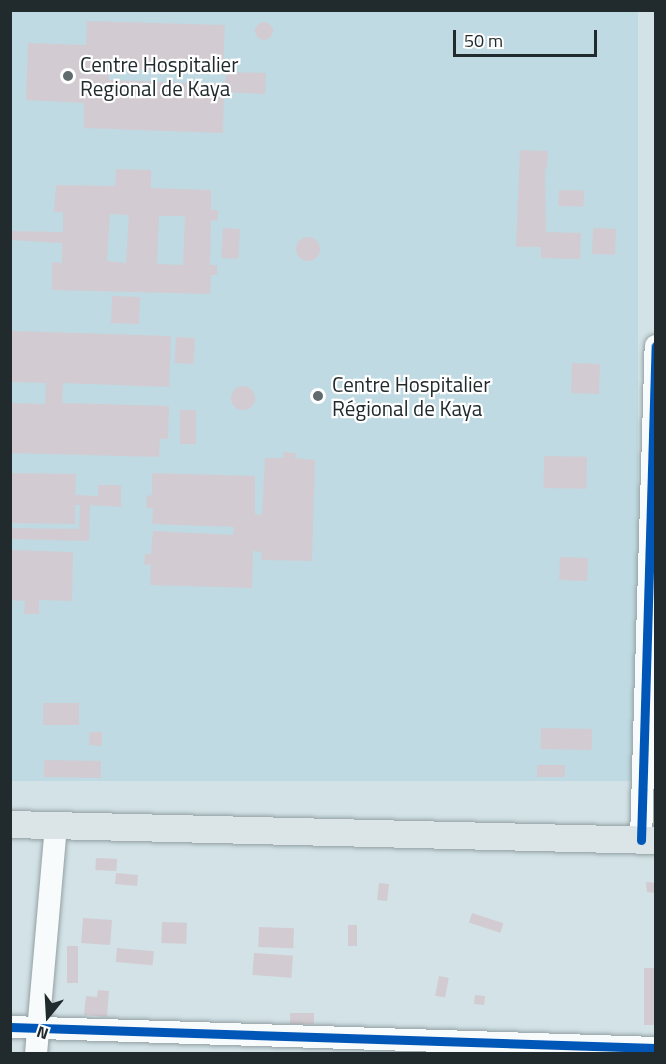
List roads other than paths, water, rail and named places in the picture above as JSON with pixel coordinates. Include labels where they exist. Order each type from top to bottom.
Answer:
[{"type":"main road","points":[[10,824],[649,840]]},
{"type":"street","points":[[649,840],[656,346]]},
{"type":"street","points":[[36,1053],[36,1028],[56,826]]},
{"type":"street","points":[[10,1027],[396,1046],[656,1048]]},
{"type":"place","name":"Centre Hospitalier Regional de Kaya","points":[[68,76]]},
{"type":"place","name":"Centre Hospitalier Régional de Kaya","points":[[318,396]]}]
